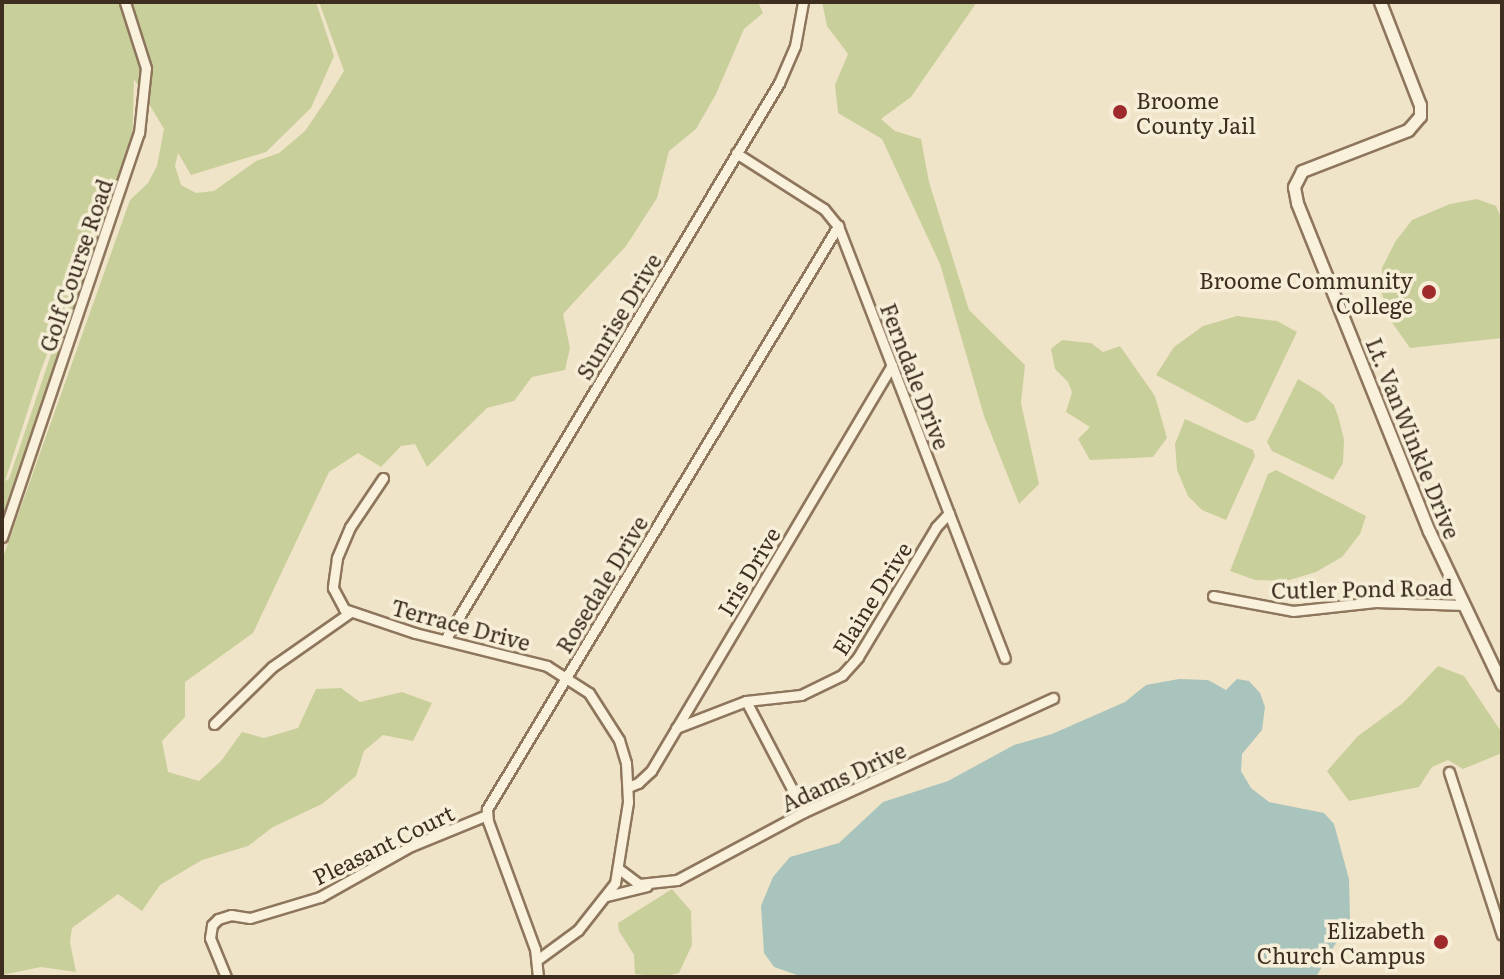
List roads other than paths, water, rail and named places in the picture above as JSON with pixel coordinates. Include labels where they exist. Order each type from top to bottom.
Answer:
[{"type":"street","name":"Golf Course Road","points":[[2,537],[139,133],[146,68],[125,2]]},
{"type":"street","name":"Sunrise Drive","points":[[445,640],[779,83],[795,46],[803,2]]},
{"type":"street","name":"Lt. VanWinkle Drive","points":[[1380,2],[1420,105],[1420,116],[1408,130],[1302,171],[1294,187],[1297,203],[1393,443],[1502,685]]},
{"type":"street","name":"Ferndale Drive","points":[[736,153],[824,209],[838,226],[1005,658]]},
{"type":"street","name":"Rosedale Drive","points":[[487,815],[567,676],[838,226]]},
{"type":"street","name":"Iris Drive","points":[[628,787],[647,776],[892,365]]},
{"type":"street","points":[[214,724],[272,667],[349,613],[339,602],[333,588],[337,558],[350,527],[383,478]]},
{"type":"street","name":"Elaine Drive","points":[[676,728],[746,701],[801,695],[842,675],[858,657],[936,527],[949,513]]},
{"type":"street","name":"Cutler Pond Road","points":[[1213,596],[1293,611],[1376,602],[1464,605]]},
{"type":"street","name":"Terrace Drive","points":[[349,613],[516,656],[567,676],[589,693],[610,721],[626,763],[628,787],[619,869],[607,896],[578,930],[537,960]]},
{"type":"street","name":"Adams Drive","points":[[607,896],[695,873],[804,812],[1053,698]]},
{"type":"street","points":[[746,701],[804,812]]},
{"type":"street","points":[[1449,772],[1502,935]]},
{"type":"street","points":[[487,815],[537,960],[538,977]]},
{"type":"street","name":"Pleasant Court","points":[[226,977],[210,938],[212,925],[218,919],[231,915],[250,918],[320,897],[411,846],[487,815]]},
{"type":"street","points":[[619,869],[639,884],[650,886]]},
{"type":"water","points":[[1179,679],[1208,680],[1226,690],[1237,679],[1249,681],[1260,693],[1265,707],[1262,730],[1242,754],[1241,771],[1251,788],[1269,802],[1324,813],[1334,824],[1349,879],[1350,919],[1316,977],[803,977],[774,967],[764,953],[761,906],[773,877],[790,857],[839,843],[883,802],[948,781],[1014,745],[1052,734],[1125,702],[1146,685]]},
{"type":"place","name":"Broome County Jail","points":[[1120,112]]},
{"type":"place","name":"Broome Community College","points":[[1429,292]]},
{"type":"place","name":"Elizabeth Church Campus","points":[[1441,942]]}]
